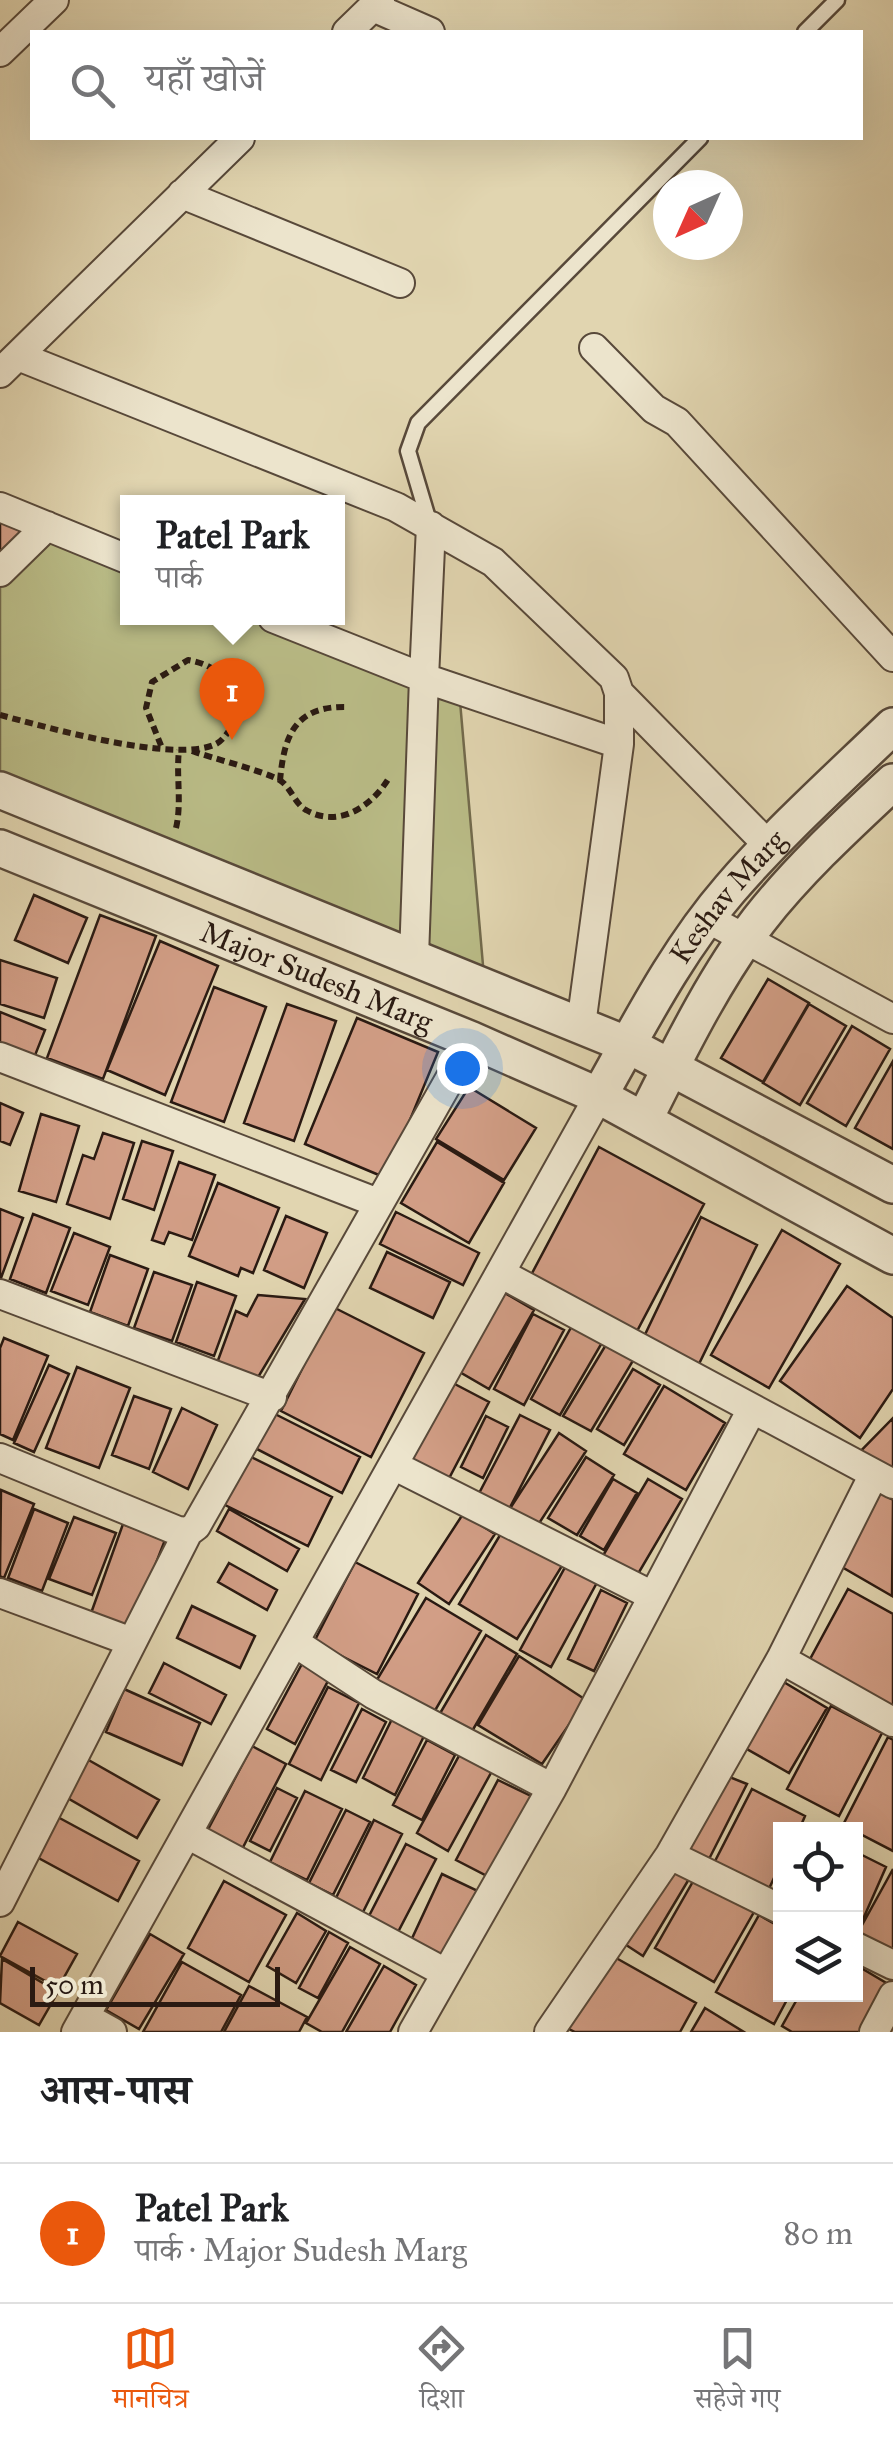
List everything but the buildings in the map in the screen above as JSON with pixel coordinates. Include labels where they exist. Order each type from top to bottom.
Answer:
[{"type":"street","points":[[0,52],[54,0]]},
{"type":"street","points":[[349,30],[376,3],[426,30]]},
{"type":"street","points":[[238,140],[9,364],[396,507],[493,562],[614,678],[619,693],[619,744],[581,1024]]},
{"type":"street","points":[[182,194],[400,283]]},
{"type":"street","points":[[594,348],[654,409],[677,422],[893,657]]},
{"type":"street","points":[[0,507],[120,555]]},
{"type":"street","points":[[0,572],[47,526]]},
{"type":"street","points":[[414,957],[430,526]]},
{"type":"street","points":[[291,625],[424,678],[619,744]]},
{"type":"street","points":[[619,693],[769,846]]},
{"type":"street","name":"Keshav Marg","points":[[599,1096],[660,988],[706,918],[769,846],[893,726]]},
{"type":"street","name":"Keshav Marg","points":[[644,1120],[746,939],[774,902],[893,782]]},
{"type":"street","name":"Major Sudesh Marg","points":[[0,790],[581,1024],[628,1045],[893,1186]]},
{"type":"street","name":"Major Sudesh Marg","points":[[0,848],[472,1040],[599,1096],[893,1256]]},
{"type":"street","points":[[706,918],[893,1018]]},
{"type":"street","points":[[0,1902],[188,1532],[196,1526],[272,1397],[472,1040]]},
{"type":"street","points":[[0,1057],[378,1202]]},
{"type":"street","points":[[112,2032],[80,2025],[599,1096]]},
{"type":"street","points":[[500,1273],[883,1479],[670,1854],[557,2030]]},
{"type":"street","points":[[0,1294],[272,1397]]},
{"type":"street","points":[[413,2032],[552,1788],[752,1409]]},
{"type":"street","points":[[0,1458],[178,1532],[188,1532]]},
{"type":"street","points":[[393,1464],[653,1596]]},
{"type":"street","points":[[0,1593],[132,1642]]},
{"type":"street","points":[[294,1642],[373,1694],[552,1788]]},
{"type":"street","points":[[780,1658],[893,1722]]},
{"type":"street","points":[[187,1834],[444,1972]]},
{"type":"street","points":[[670,1854],[773,1906]]},
{"type":"street","points":[[863,1950],[893,1965]]},
{"type":"street","points":[[874,2032],[893,1996]]},
{"type":"lane","points":[[806,30],[837,0]]},
{"type":"lane","points":[[430,526],[408,451],[418,423],[698,140]]},
{"type":"path","points":[[162,748],[146,708],[152,682],[188,660],[217,669],[238,700],[240,714],[219,743],[191,751]]},
{"type":"path","points":[[280,781],[284,743],[296,726],[310,715],[332,707],[349,708]]},
{"type":"path","points":[[0,715],[109,742],[191,751],[280,781],[304,810],[331,819],[372,802],[389,780],[390,760]]},
{"type":"path","points":[[163,856],[177,826],[179,750]]},
{"type":"green space","points":[[47,526],[120,555],[120,625],[295,625],[459,690],[485,988],[0,790],[0,572]]},
{"type":"place","name":"Patel Park","points":[[232,740]]}]
